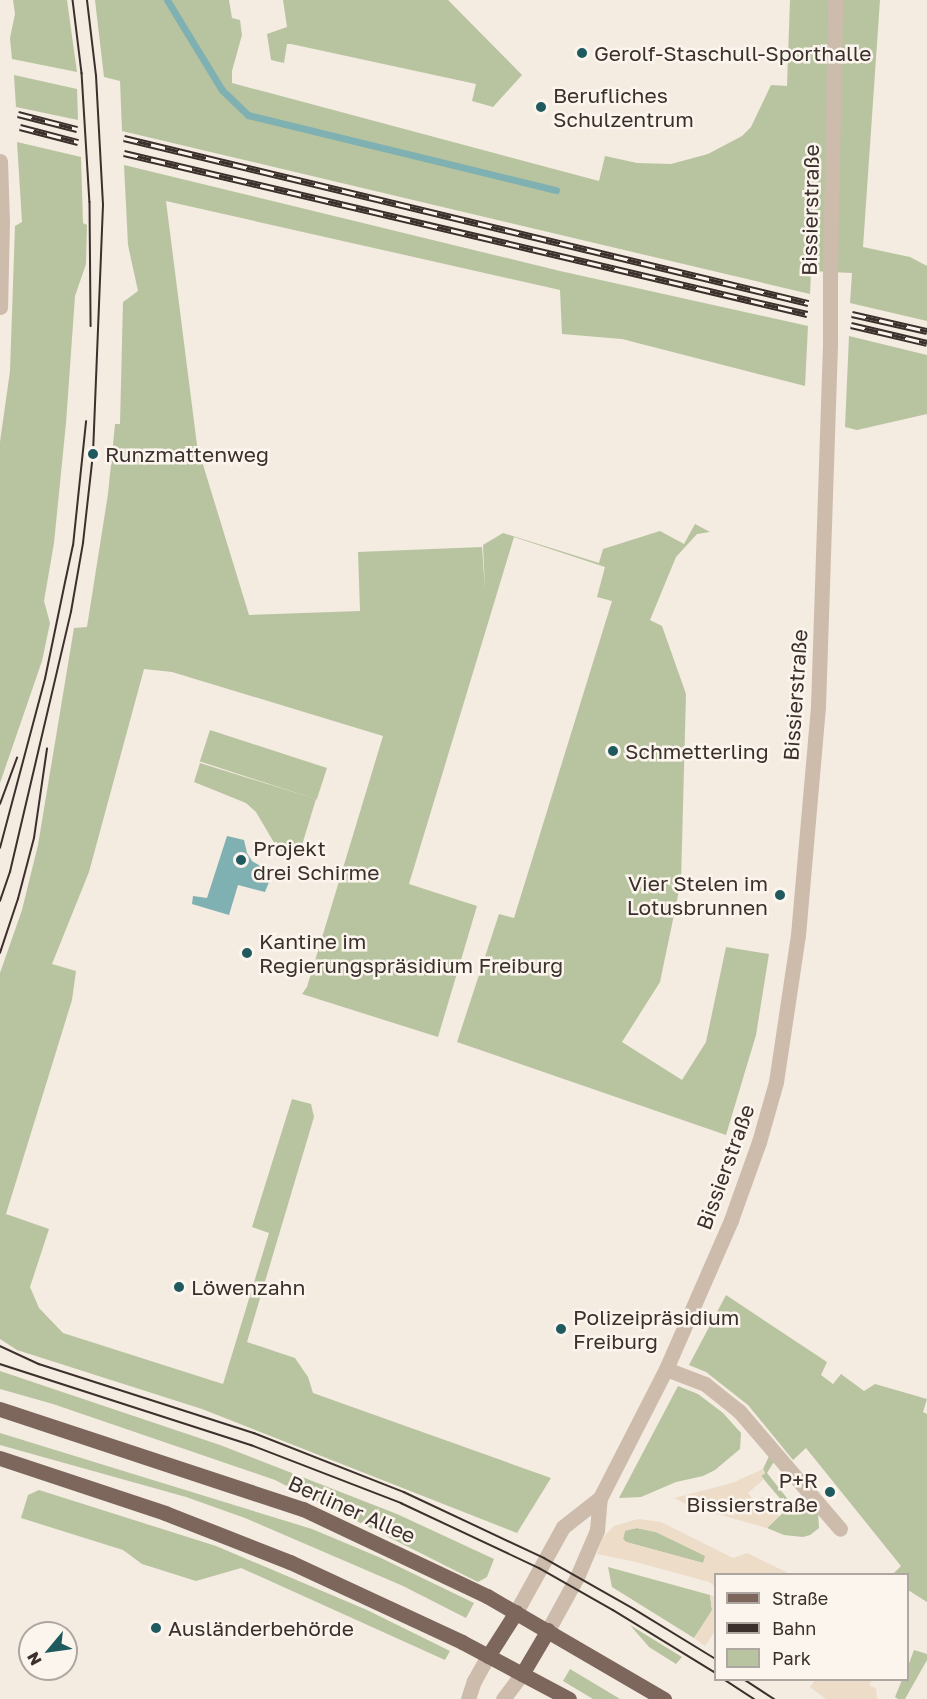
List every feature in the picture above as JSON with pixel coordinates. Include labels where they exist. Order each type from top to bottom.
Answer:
[{"type":"main road","name":"Berliner Allee","points":[[0,1409],[303,1509],[390,1548],[516,1612],[664,1699]]},
{"type":"main road","points":[[0,1458],[165,1513],[251,1546],[363,1594],[569,1699]]},
{"type":"main road","points":[[488,1656],[516,1612]]},
{"type":"main road","points":[[522,1674],[548,1630]]},
{"type":"street","name":"Bissierstraße","points":[[548,1630],[577,1577],[597,1530],[600,1498],[666,1369],[731,1220],[759,1142],[777,1082],[798,934],[818,706],[830,342],[835,0]]},
{"type":"street","points":[[0,161],[0,307]]},
{"type":"street","points":[[666,1369],[705,1384],[740,1411],[840,1529]]},
{"type":"street","name":"Bissierstraße","points":[[516,1612],[563,1527],[600,1498]]},
{"type":"street","points":[[468,1699],[474,1681],[488,1656]]},
{"type":"street","points":[[503,1699],[522,1674]]},
{"type":"green space","points":[[13,0],[67,0],[77,72],[12,59],[10,38],[15,14]]},
{"type":"green space","points":[[95,0],[229,0],[232,18],[240,20],[242,35],[232,71],[232,83],[599,181],[605,156],[637,163],[671,164],[708,154],[742,136],[751,127],[771,85],[787,86],[790,0],[880,0],[863,247],[910,257],[927,266],[927,321],[850,303],[852,273],[811,271],[810,294],[122,131],[120,81],[104,77]]},
{"type":"green space","points":[[283,0],[448,0],[522,75],[493,107],[472,101],[476,84],[291,44],[287,44],[284,63],[271,60],[267,34],[287,27]]},
{"type":"green space","points":[[14,75],[77,89],[78,120],[16,107]]},
{"type":"green space","points":[[17,142],[81,157],[83,223],[87,225],[86,264],[75,296],[54,543],[44,601],[50,623],[42,661],[0,783],[0,442],[10,371],[15,226],[22,222]]},
{"type":"green space","points":[[124,165],[560,271],[808,326],[805,386],[622,339],[562,334],[560,290],[166,201],[197,445],[249,615],[360,611],[358,552],[482,547],[485,590],[483,545],[503,533],[599,563],[603,549],[660,531],[684,544],[695,524],[710,532],[697,534],[676,557],[650,620],[662,626],[686,694],[681,881],[660,982],[622,1042],[682,1080],[706,1042],[726,947],[769,954],[756,1035],[726,1135],[457,1042],[499,914],[514,918],[612,601],[597,597],[605,567],[514,537],[409,884],[477,906],[438,1037],[302,994],[307,987],[383,736],[172,672],[144,669],[89,872],[52,964],[76,971],[72,1000],[6,1214],[49,1229],[30,1287],[39,1308],[63,1333],[223,1384],[269,1233],[252,1227],[292,1099],[311,1104],[314,1117],[247,1342],[295,1358],[308,1377],[313,1393],[551,1478],[517,1533],[202,1409],[17,1350],[0,1339],[0,973],[22,910],[38,845],[74,628],[87,627],[108,494],[115,424],[120,424],[123,302],[138,291],[128,245]]},
{"type":"green space","points":[[849,336],[927,355],[927,414],[857,430],[845,427]]},
{"type":"green space","points":[[210,730],[327,768],[317,799],[200,761]]},
{"type":"green space","points":[[200,763],[316,799],[298,858],[284,854],[276,846],[256,812],[246,803],[194,782]]},
{"type":"green space","points":[[726,1295],[827,1362],[821,1375],[833,1384],[841,1374],[864,1391],[875,1384],[927,1399],[923,1412],[927,1414],[927,1602],[909,1591],[909,1573],[894,1573],[901,1566],[806,1448],[793,1460],[748,1405],[706,1372],[689,1365]]},
{"type":"green space","points":[[0,1371],[220,1445],[397,1514],[494,1559],[487,1577],[478,1582],[275,1480],[53,1404],[0,1389]]},
{"type":"green space","points":[[678,1386],[698,1394],[723,1413],[741,1433],[740,1449],[715,1470],[703,1476],[676,1482],[641,1497],[619,1498]]},
{"type":"green space","points":[[0,1433],[312,1529],[381,1558],[474,1603],[466,1618],[403,1586],[245,1518],[186,1497],[0,1445]]},
{"type":"green space","points":[[770,1454],[775,1460],[767,1473],[794,1507],[807,1496],[818,1513],[819,1528],[810,1535],[803,1537],[784,1535],[767,1528],[788,1508],[761,1476],[765,1473],[763,1469]]},
{"type":"green space","points":[[39,1490],[216,1546],[367,1610],[450,1651],[445,1660],[241,1568],[196,1581],[142,1564],[123,1550],[21,1518],[28,1495]]},
{"type":"green space","points":[[637,1528],[656,1532],[706,1556],[703,1563],[626,1542],[623,1539],[625,1530]]},
{"type":"green space","points":[[608,1567],[710,1595],[712,1610],[694,1638],[612,1587]]},
{"type":"green space","points":[[630,1625],[682,1657],[676,1664],[649,1647]]},
{"type":"green space","points":[[914,1650],[927,1654],[927,1660],[905,1699],[898,1699],[895,1697],[902,1681],[909,1681],[909,1663]]},
{"type":"green space","points":[[570,1669],[620,1699],[593,1699],[563,1681]]},
{"type":"shaded area","points":[[763,1469],[765,1473],[761,1476],[764,1479],[748,1493],[755,1502],[762,1497],[779,1516],[767,1528],[690,1506],[674,1498],[732,1483]]},
{"type":"shaded area","points":[[638,1519],[661,1522],[733,1558],[747,1553],[788,1573],[714,1573],[714,1585],[636,1562],[597,1554],[603,1537],[614,1526]],"holes":[[[637,1528],[656,1532],[705,1556],[703,1563],[626,1542],[623,1539],[625,1531]]]},
{"type":"shaded area","points":[[710,1595],[714,1596],[714,1632],[705,1646],[694,1638],[712,1610]]},
{"type":"shaded area","points":[[814,1681],[871,1681],[870,1686],[876,1688],[877,1699],[826,1699],[810,1687]]},
{"type":"water","points":[[227,836],[244,840],[247,853],[252,861],[262,867],[271,877],[265,892],[238,885],[229,915],[192,904],[193,896],[207,898]]},
{"type":"waterway","points":[[167,0],[222,90],[248,115],[556,190]]},
{"type":"tram line","points":[[73,0],[82,73],[90,202],[91,326]]},
{"type":"tram line","points":[[0,901],[10,872],[71,612],[83,543],[93,454],[103,205],[96,76],[87,0]]},
{"type":"tram line","points":[[0,848],[45,679],[73,546],[86,422]]},
{"type":"tram line","points":[[0,953],[18,899],[34,838],[47,749]]},
{"type":"tram line","points":[[0,804],[17,758]]},
{"type":"tram line","points":[[0,1346],[39,1364],[254,1433],[404,1492],[544,1558],[714,1658]]},
{"type":"tram line","points":[[0,1364],[251,1445],[401,1503],[539,1568],[714,1672]]},
{"type":"tram line","points":[[727,1681],[754,1699]]},
{"type":"tram line","points":[[747,1681],[774,1699]]},
{"type":"railway","points":[[18,114],[77,129]]},
{"type":"railway","points":[[20,127],[78,142]]},
{"type":"railway","points":[[124,138],[808,303]]},
{"type":"railway","points":[[124,153],[807,314]]},
{"type":"railway","points":[[852,314],[927,331]]},
{"type":"railway","points":[[851,325],[927,343]]},
{"type":"place","name":"Gerolf-Staschull-Sporthalle","points":[[582,53]]},
{"type":"place","name":"Berufliches Schulzentrum","points":[[541,107]]},
{"type":"place","name":"Runzmattenweg","points":[[93,454]]},
{"type":"place","name":"Schmetterling","points":[[613,751]]},
{"type":"place","name":"Projekt drei Schirme","points":[[241,860]]},
{"type":"place","name":"Vier Stelen im Lotusbrunnen","points":[[780,895]]},
{"type":"place","name":"Kantine im Regierungspräsidium Freiburg","points":[[247,953]]},
{"type":"place","name":"Löwenzahn","points":[[179,1287]]},
{"type":"place","name":"Polizeipräsidium Freiburg","points":[[561,1329]]},
{"type":"place","name":"P+R Bissierstraße","points":[[830,1492]]},
{"type":"place","name":"Ausländerbehörde","points":[[156,1628]]}]
